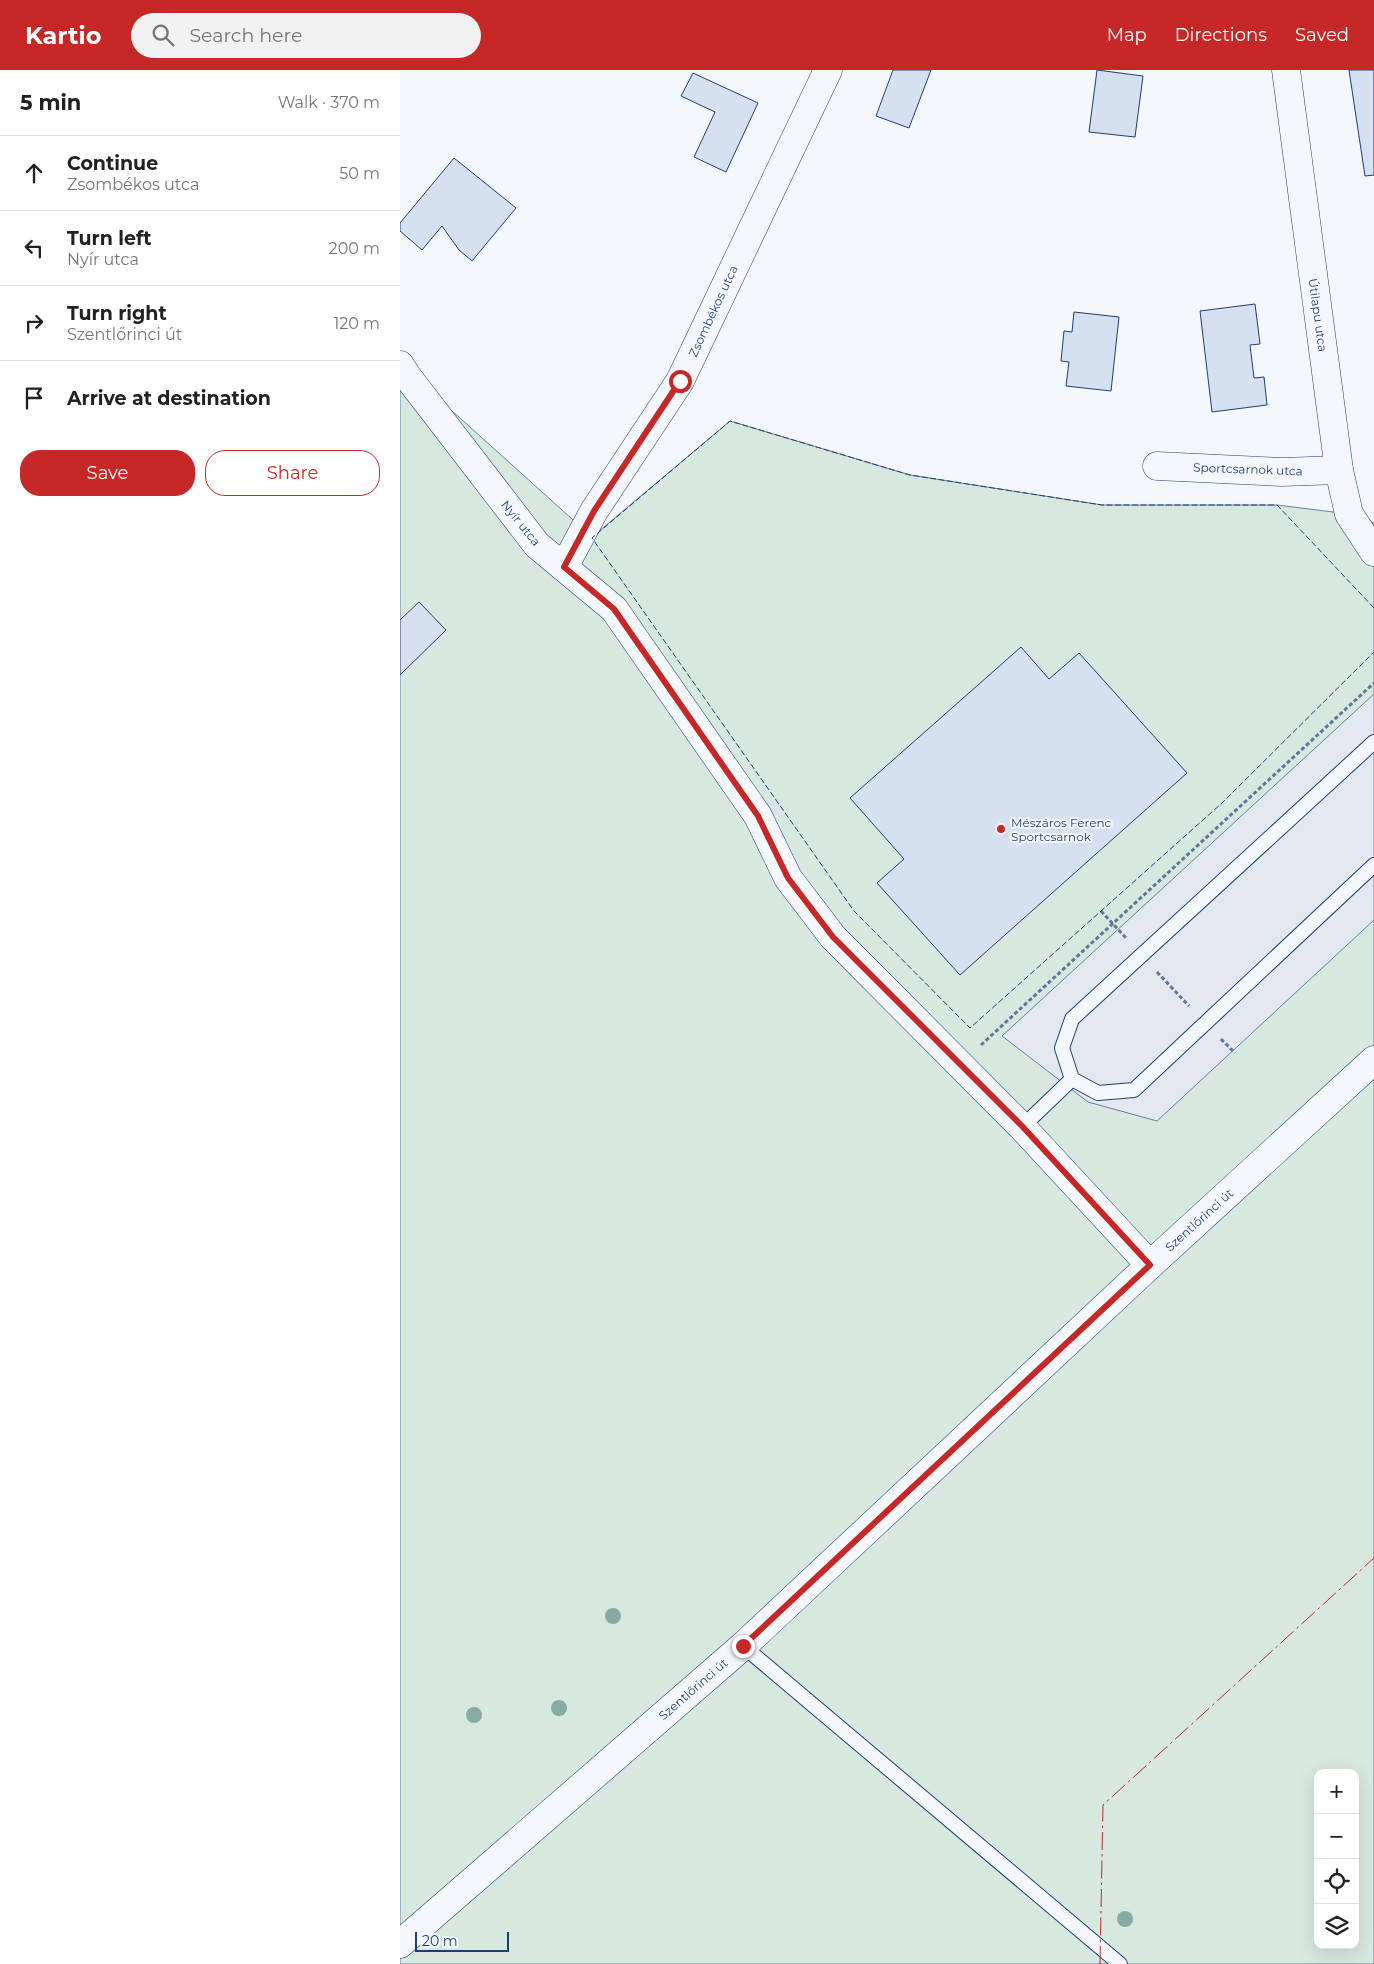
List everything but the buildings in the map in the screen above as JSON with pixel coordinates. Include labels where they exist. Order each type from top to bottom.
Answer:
[{"type":"street","name":"Zsombékos utca","points":[[564,567],[594,511],[680,381],[828,70]]},
{"type":"street","name":"Útilapu utca","points":[[1286,70],[1339,470],[1349,514],[1374,552]]},
{"type":"street","name":"Nyír utca","points":[[400,365],[537,545],[614,609],[758,816],[788,878],[833,937],[1022,1126],[1150,1265]]},
{"type":"street","name":"Sportcsarnok utca","points":[[1157,466],[1282,472],[1339,470]]},
{"type":"street","name":"Szentlőrinci út","points":[[400,1944],[743,1646],[1150,1265],[1374,1060]]},
{"type":"lane","points":[[1374,742],[1072,1019],[1062,1048],[1072,1079],[1098,1093],[1134,1090],[1374,865]]},
{"type":"lane","points":[[1022,1126],[1072,1079]]},
{"type":"lane","points":[[743,1646],[1120,1964]]},
{"type":"path","points":[[978,1048],[1374,683]]},
{"type":"path","points":[[1101,911],[1235,1053]]},
{"type":"shaded area","points":[[400,364],[592,537],[730,421],[910,475],[1102,505],[1277,505],[1349,514],[1374,523],[1374,1964],[400,1964]]},
{"type":"shaded area","points":[[1374,694],[1374,920],[1157,1121],[1088,1102],[1002,1036]]},
{"type":"fence","points":[[1374,608],[1277,505],[1102,505],[910,475],[730,421],[592,538],[854,911],[970,1028],[1222,803],[1374,652]]},
{"type":"power","points":[[1100,1964],[1103,1805],[1374,1558]]},
{"type":"place","name":"Mészáros Ferenc Sportcsarnok","points":[[1001,829]]},
{"type":"route","points":[[680,381],[594,511],[564,567],[614,609],[758,816],[788,878],[833,937],[1022,1126],[1150,1265],[743,1646]]}]
